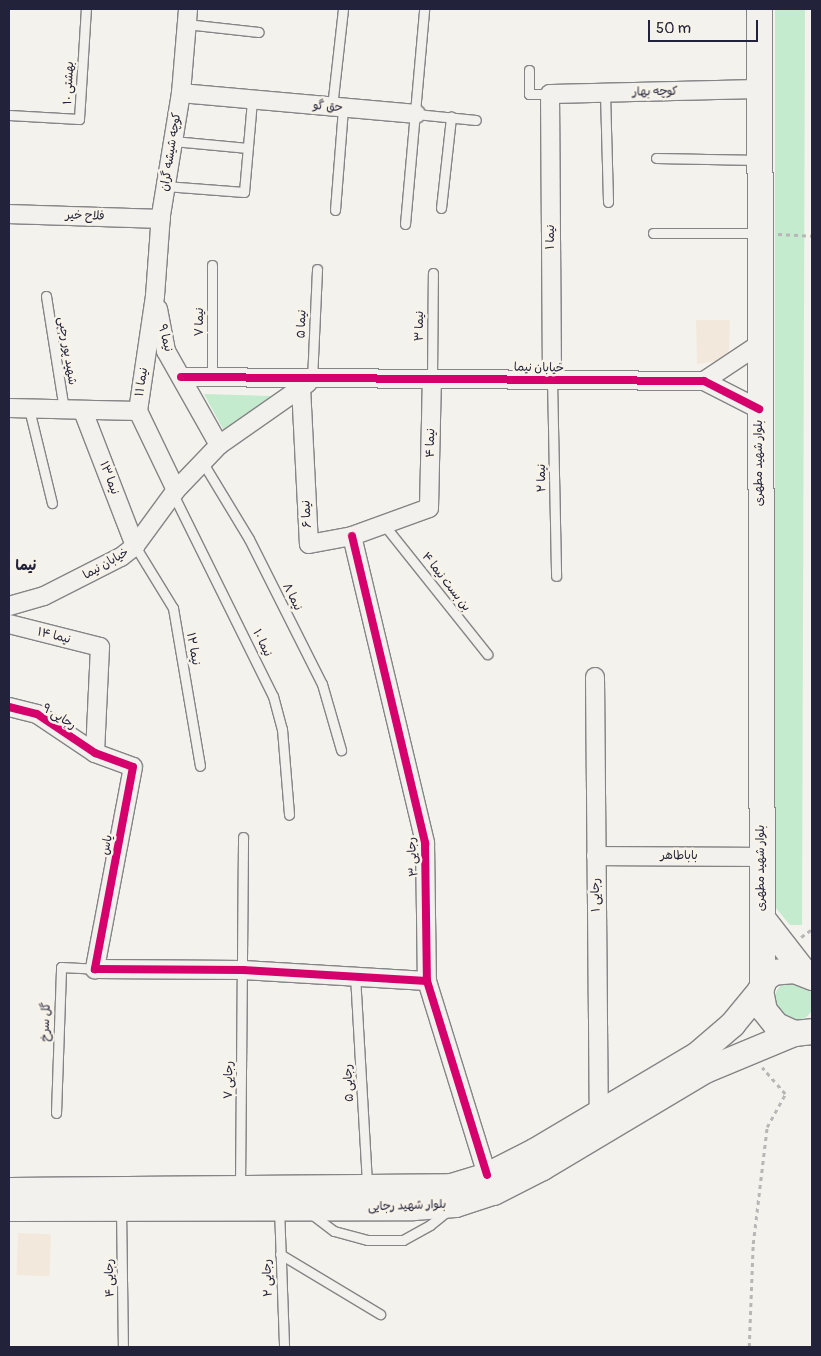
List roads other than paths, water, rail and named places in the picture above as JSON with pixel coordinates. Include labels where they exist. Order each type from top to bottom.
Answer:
[{"type":"main road","name":"بلوار شهید مطهری","points":[[759,9],[758,345],[762,857],[761,987],[769,1019],[806,1034]]},
{"type":"main road","points":[[762,918],[808,975]]},
{"type":"main road","name":"بلوار شهید رجایی","points":[[9,1190],[240,1190],[287,1202],[368,1189],[452,1186],[487,1175],[599,1113],[696,1055],[732,1024],[773,972],[808,975]]},
{"type":"main road","name":"بلوار شهید رجایی","points":[[9,1208],[121,1208],[287,1202],[455,1204],[493,1192],[542,1167],[705,1070],[748,1051],[806,1034]]},
{"type":"street","name":"کوچه شیشه گران","points":[[155,296],[161,219],[180,93],[187,16]]},
{"type":"street","name":"کوچه بهار","points":[[550,94],[759,89]]},
{"type":"street","name":"حق گو","points":[[180,93],[416,114]]},
{"type":"street","name":"نیما ۱","points":[[550,94],[552,379]]},
{"type":"street","name":"فلاح خیر","points":[[9,214],[161,219]]},
{"type":"street","name":"نیما ۹","points":[[155,296],[166,351],[219,445]]},
{"type":"street","name":"نیما ۱۱","points":[[155,296],[138,411],[174,492]]},
{"type":"street","points":[[704,381],[758,345]]},
{"type":"street","name":"خیابان نیما","points":[[181,377],[307,384],[432,379],[704,381],[759,409]]},
{"type":"street","name":"نیما ۴","points":[[429,508],[432,379]]},
{"type":"street","name":"خیابان نیما","points":[[9,606],[44,596],[108,565],[135,546],[174,492],[219,445],[307,384]]},
{"type":"street","name":"نیما ۶","points":[[307,384],[309,544],[352,536],[385,526],[429,508]]},
{"type":"street","points":[[9,408],[138,411]]},
{"type":"street","name":"نیما ۱۳","points":[[83,411],[135,546]]},
{"type":"street","name":"رجایی ۳","points":[[352,536],[425,843],[427,981],[487,1175]]},
{"type":"street","name":"نیما ۱۴","points":[[9,624],[100,647],[94,753]]},
{"type":"street","name":"رجایی ۱","points":[[595,677],[599,1113]]},
{"type":"street","name":"رجایی ۹","points":[[9,707],[37,714],[94,753]]},
{"type":"street","name":"یاس","points":[[94,753],[133,767],[95,968]]},
{"type":"street","name":"باباطاهر","points":[[596,856],[762,857]]},
{"type":"street","points":[[95,968],[243,970],[355,975],[427,981]]},
{"type":"lane","name":"بهشتی ۱۰","points":[[9,115],[79,119],[86,9]]},
{"type":"lane","points":[[335,210],[343,9]]},
{"type":"lane","points":[[405,224],[424,9]]},
{"type":"lane","points":[[187,16],[259,32]]},
{"type":"lane","points":[[529,70],[529,94],[550,94]]},
{"type":"lane","points":[[606,93],[608,202]]},
{"type":"lane","points":[[165,186],[244,192],[252,100]]},
{"type":"lane","name":"حق گو","points":[[416,114],[476,120]]},
{"type":"lane","points":[[441,208],[451,118]]},
{"type":"lane","points":[[173,142],[248,148]]},
{"type":"lane","points":[[656,158],[759,160]]},
{"type":"lane","points":[[653,233],[759,233]]},
{"type":"lane","name":"نیما ۷","points":[[212,265],[212,378]]},
{"type":"lane","name":"نیما ۵","points":[[307,384],[317,269]]},
{"type":"lane","name":"نیما ۳","points":[[432,379],[433,273]]},
{"type":"lane","name":"شهید پور رجبی","points":[[46,296],[64,410]]},
{"type":"lane","name":"نیما ۲","points":[[552,379],[556,576]]},
{"type":"lane","points":[[29,409],[52,503]]},
{"type":"lane","name":"نیما ۸","points":[[203,463],[249,539],[322,684],[341,750]]},
{"type":"lane","name":"نیما ۱۰","points":[[174,492],[274,696],[282,729],[289,815]]},
{"type":"lane","name":"بن بست نیما ۴","points":[[385,526],[487,654]]},
{"type":"lane","name":"نیما ۱۲","points":[[135,546],[174,608],[200,766]]},
{"type":"lane","name":"رجایی ۷","points":[[240,1190],[243,837]]},
{"type":"lane","name":"گل سرخ","points":[[56,1113],[61,967],[95,968]]},
{"type":"lane","name":"رجایی ۵","points":[[355,975],[368,1189]]},
{"type":"lane","name":"رجایی ۲","points":[[284,1347],[280,1254],[287,1202]]},
{"type":"lane","name":"رجایی ۴","points":[[121,1208],[123,1347]]},
{"type":"lane","points":[[280,1254],[380,1314]]},
{"type":"district","name":"نیما","points":[[26,566]]}]
